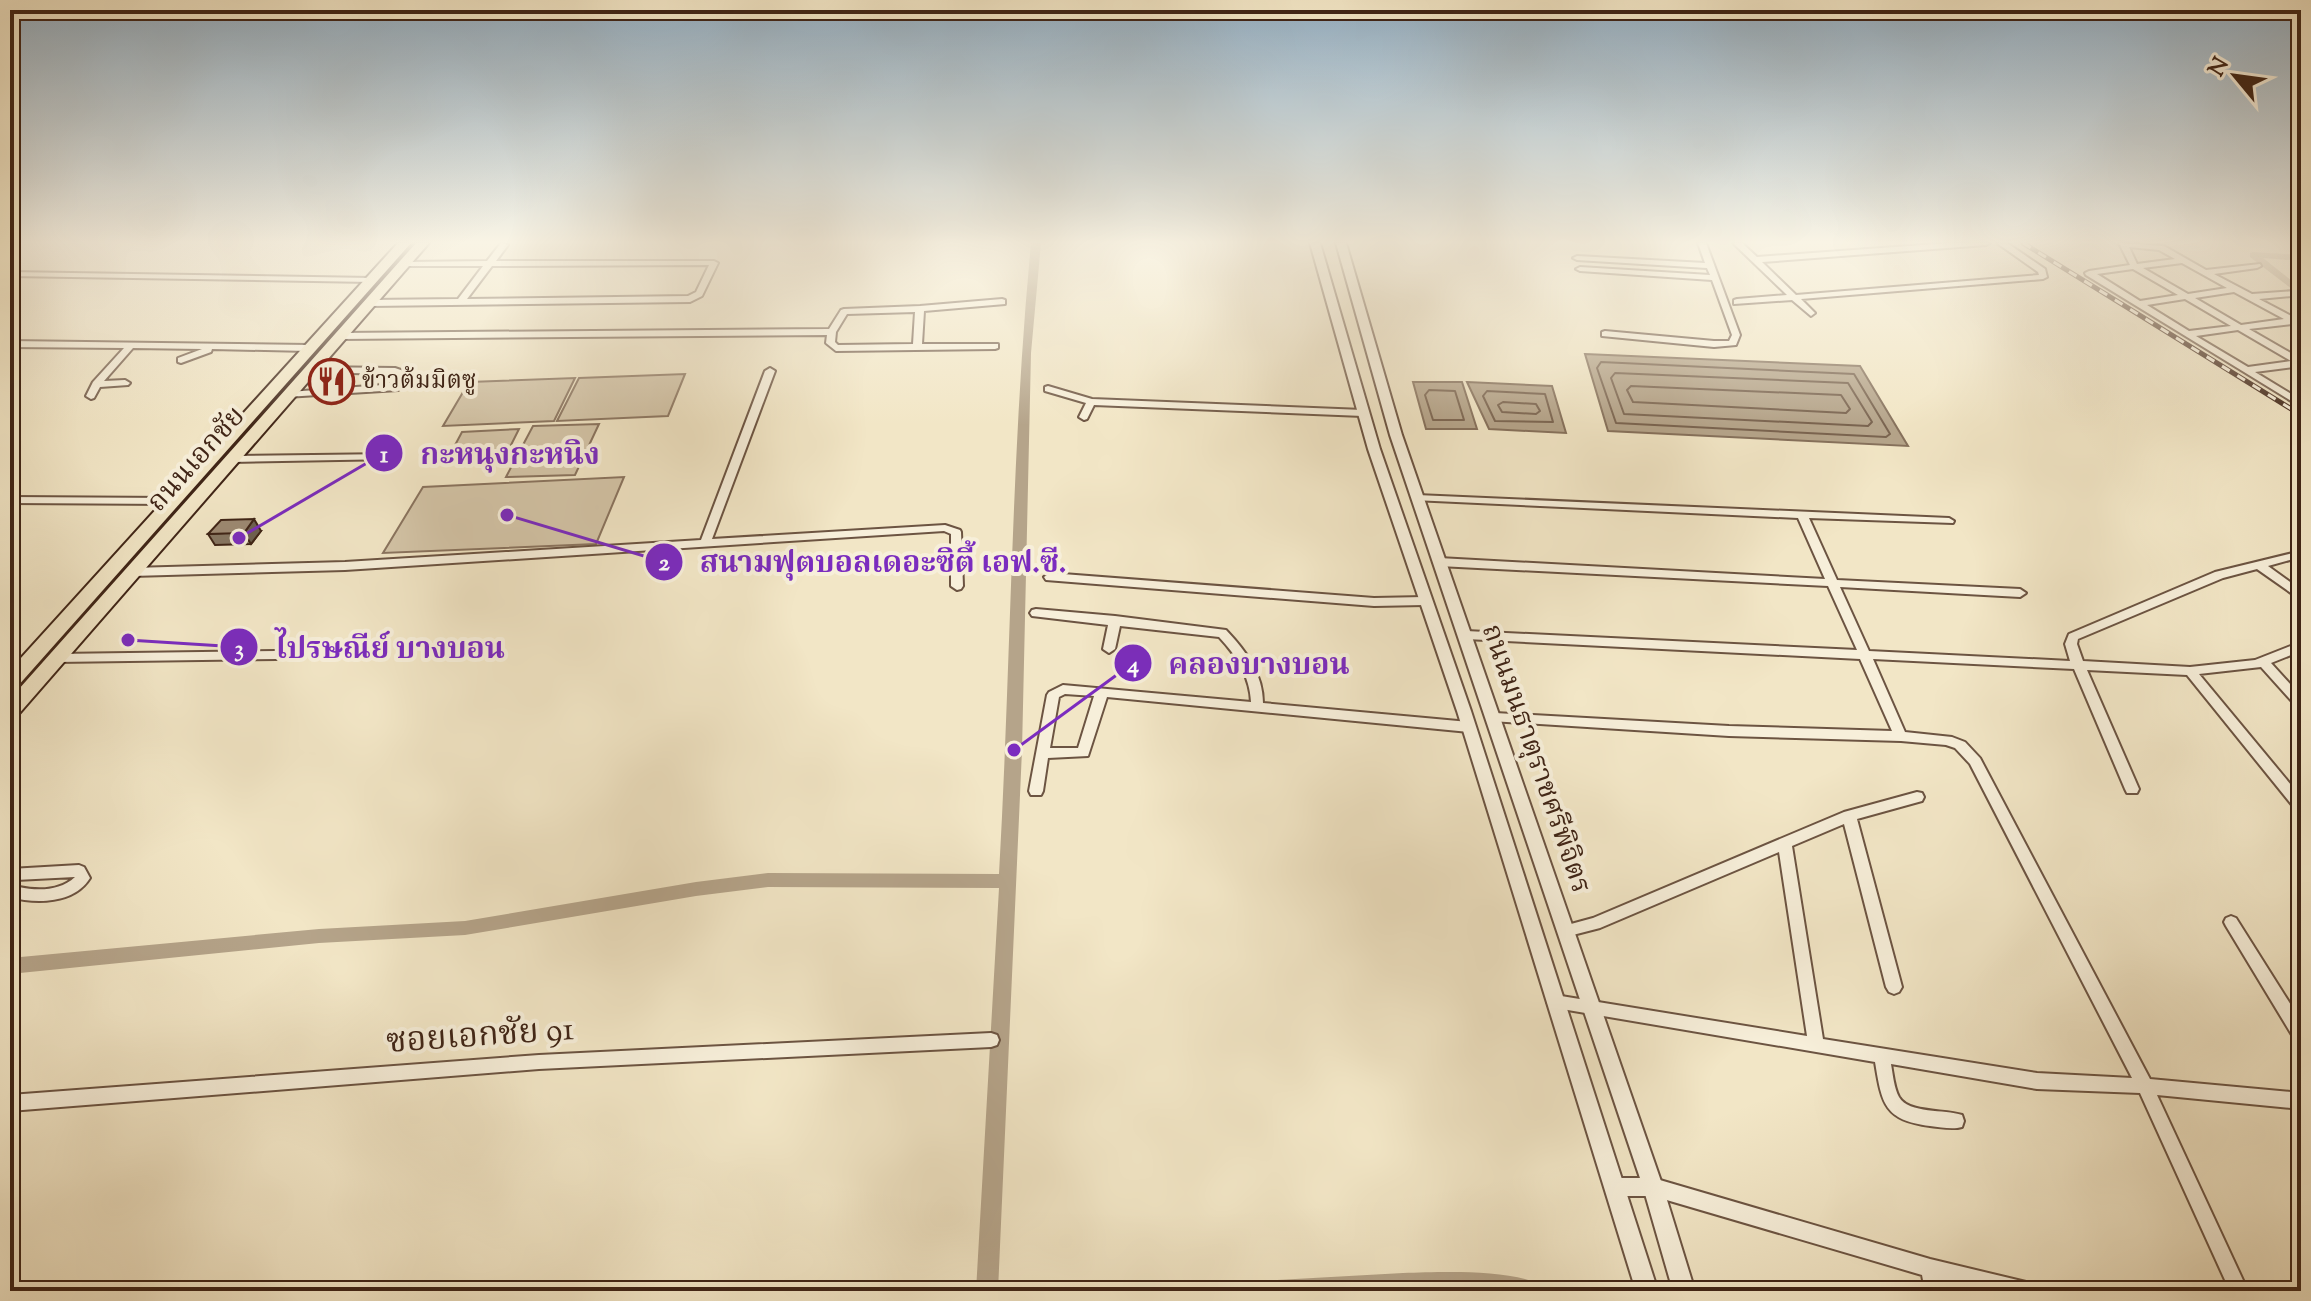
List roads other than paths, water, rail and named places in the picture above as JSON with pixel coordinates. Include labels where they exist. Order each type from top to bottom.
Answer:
[{"type":"main road","name":"ถนนเอกชัย","points":[[10,682],[350,304]]},
{"type":"main road","name":"ถนนเอกชัย","points":[[10,711],[369,304]]},
{"type":"main road","points":[[53,634],[63,638],[80,631]]},
{"type":"main road","points":[[29,661],[46,655],[57,658]]},
{"type":"street","points":[[982,304],[848,311],[841,314],[832,332],[831,346],[995,346]]},
{"type":"street","name":"ถนนมนธาตุราชศรีพิจิตร","points":[[1332,304],[1363,413],[1469,727],[1617,1187],[1647,1291]]},
{"type":"street","name":"ถนนมนธาตุราชศรีพิจิตร","points":[[1359,304],[1417,498],[1495,718],[1653,1187],[1684,1291]]},
{"type":"street","points":[[1605,334],[1733,343],[1736,335],[1724,304]]},
{"type":"street","points":[[1801,304],[1811,313]]},
{"type":"street","points":[[2138,304],[2301,404]]},
{"type":"street","points":[[2195,304],[2300,362]]},
{"type":"street","points":[[2263,304],[2298,323]]},
{"type":"street","points":[[917,345],[920,309]]},
{"type":"street","points":[[2188,334],[2298,323]]},
{"type":"street","points":[[340,336],[832,332]]},
{"type":"street","points":[[10,344],[129,348],[309,348]]},
{"type":"street","points":[[91,396],[96,384],[129,348]]},
{"type":"street","points":[[181,360],[215,348]]},
{"type":"street","points":[[2247,370],[2300,362]]},
{"type":"street","points":[[289,395],[398,387],[413,376],[395,371],[309,370]]},
{"type":"street","points":[[706,542],[770,371]]},
{"type":"street","points":[[96,384],[125,383]]},
{"type":"street","points":[[1048,389],[1091,402],[1363,413]]},
{"type":"street","points":[[1084,417],[1091,402]]},
{"type":"street","points":[[232,459],[392,457]]},
{"type":"street","points":[[1417,498],[1949,521]]},
{"type":"street","points":[[10,500],[172,501]]},
{"type":"street","points":[[1802,515],[1868,656],[1901,736]]},
{"type":"street","points":[[132,572],[345,566],[951,528],[957,538],[957,586]]},
{"type":"street","points":[[2132,789],[2071,644],[2073,637],[2219,575],[2301,554]]},
{"type":"street","points":[[1439,562],[2020,593]]},
{"type":"street","points":[[2260,566],[2301,596]]},
{"type":"street","points":[[1050,577],[1374,602],[1424,601]]},
{"type":"street","points":[[1036,613],[1222,633],[1246,664],[1258,692],[1257,707]]},
{"type":"street","points":[[1109,649],[1115,620]]},
{"type":"street","points":[[1466,635],[2190,671],[2263,662],[2301,646]]},
{"type":"street","points":[[57,658],[276,655]]},
{"type":"street","points":[[2263,662],[2301,704]]},
{"type":"street","points":[[2190,671],[2301,806]]},
{"type":"street","points":[[1036,791],[1053,695],[1063,689],[1469,727]]},
{"type":"street","points":[[1043,753],[1083,753],[1102,692]]},
{"type":"street","points":[[1495,718],[1729,731],[1901,736],[1947,740],[1969,753],[2145,1086],[2239,1291]]},
{"type":"street","points":[[1565,931],[1595,924],[1849,816],[1917,797]]},
{"type":"street","points":[[1849,816],[1894,987]]},
{"type":"street","points":[[1784,842],[1816,1045]]},
{"type":"street","points":[[10,875],[79,871],[83,882],[64,892],[19,894],[13,892],[10,883]]},
{"type":"street","points":[[2231,922],[2301,1035]]},
{"type":"street","points":[[1555,1002],[1591,1005],[2037,1081],[2145,1086],[2301,1101]]},
{"type":"street","name":"ซอยเอกชัย 91","points":[[10,1103],[539,1062],[988,1040]]},
{"type":"street","points":[[1882,1057],[1890,1101],[1899,1111],[1956,1121]]},
{"type":"street","points":[[1617,1187],[1653,1187],[1930,1268],[2026,1291]]},
{"type":"street","points":[[1930,1268],[1934,1291]]},
{"type":"water","points":[[1585,354],[1860,366],[1908,446],[1608,431]]},
{"type":"water","points":[[1413,382],[1462,382],[1477,429],[1426,429]]},
{"type":"water","points":[[1467,382],[1552,386],[1566,433],[1489,429]]},
{"type":"waterway","points":[[1007,881],[1026,353],[1030,304]]},
{"type":"waterway","points":[[10,966],[319,936],[465,928],[768,880],[1007,881]]},
{"type":"waterway","points":[[987,1291],[1007,881]]},
{"type":"waterway","points":[[1277,1291],[1435,1283],[1529,1291]]},
{"type":"railway","points":[[2121,304],[2301,415]]},
{"type":"place","name":"ข้าวต้มมิตซู","points":[[331,382]]},
{"type":"place","name":"สนามฟุตบอลเดอะซิตี้ เอฟ.ซี.","points":[[507,515]]},
{"type":"place","name":"กะหนุงกะหนิง","points":[[239,538]]},
{"type":"place","name":"ไปรษณีย์ บางบอน","points":[[128,640]]},
{"type":"place","name":"คลองบางบอน","points":[[1014,750]]}]
